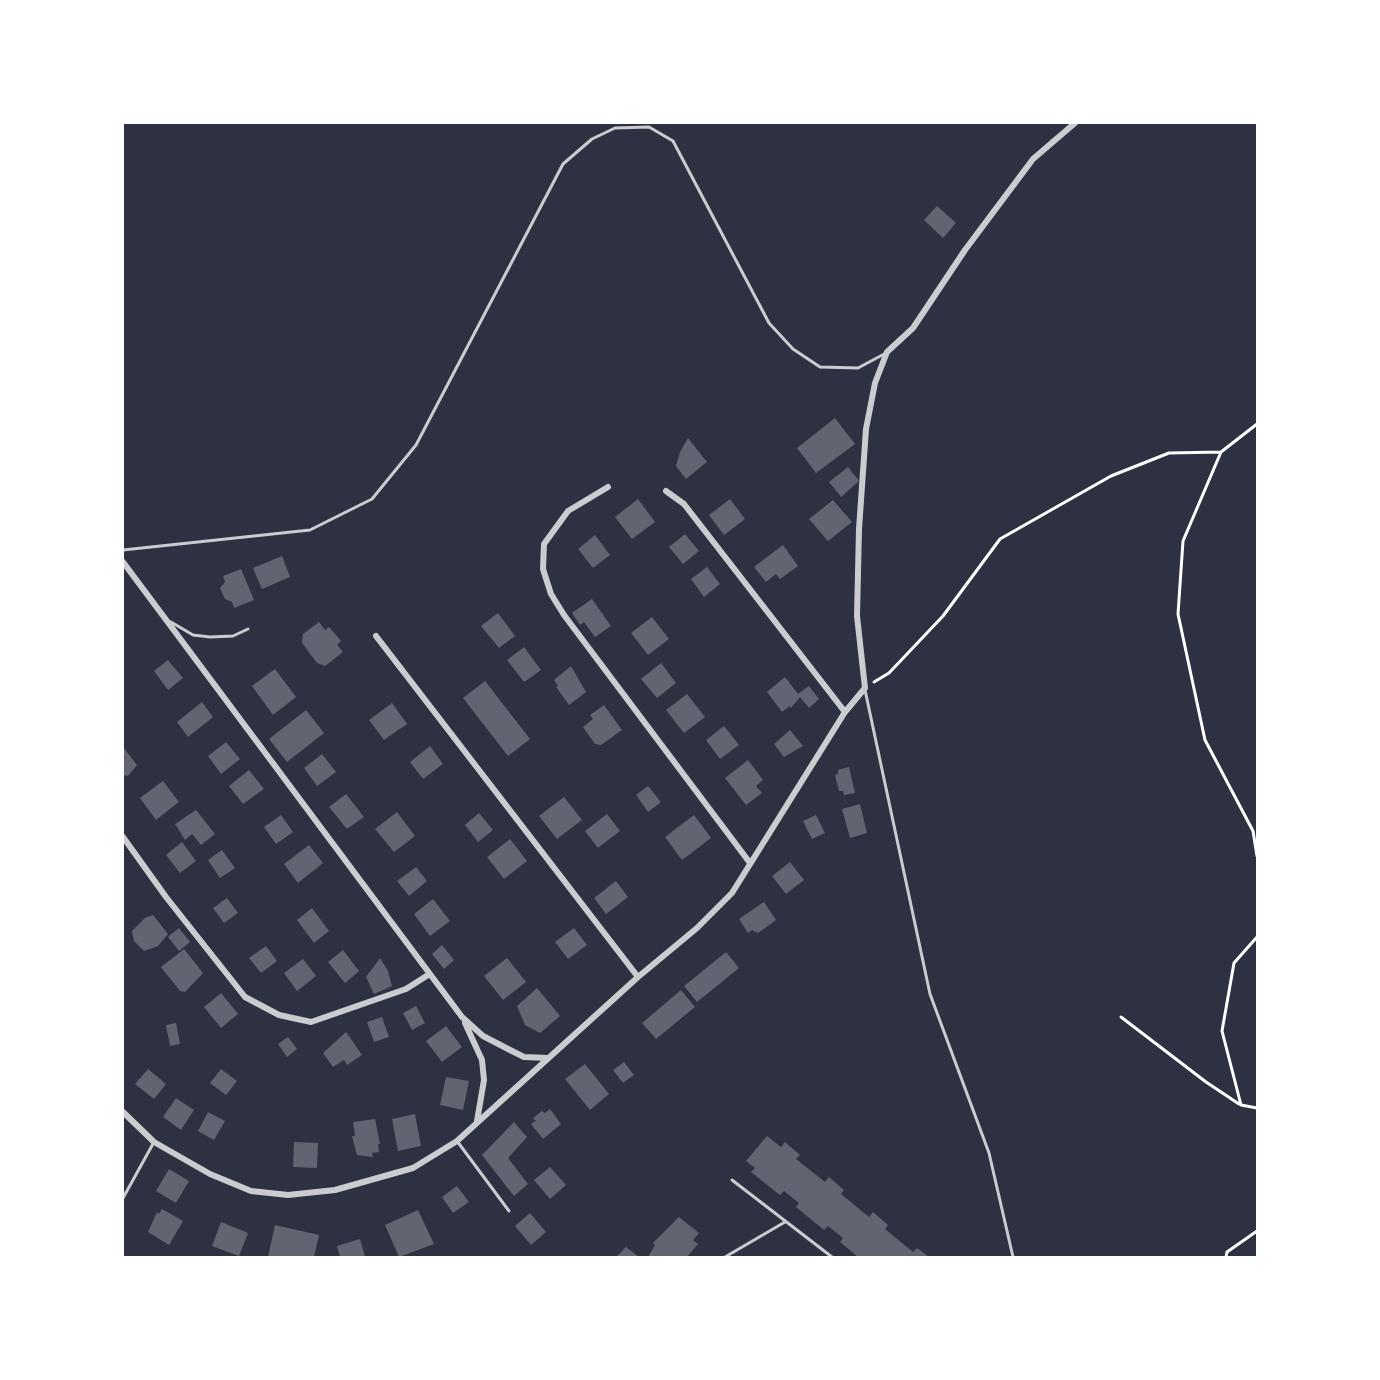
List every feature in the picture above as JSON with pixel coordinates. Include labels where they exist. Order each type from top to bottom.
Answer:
[{"type":"street","points":[[123,1112],[153,1142],[210,1174],[250,1191],[288,1195],[335,1190],[374,1181],[413,1168],[457,1142],[477,1121],[638,977],[697,928],[732,893],[845,712],[865,688],[857,616],[859,529],[866,429],[874,383],[887,352],[912,328],[965,250],[1033,159],[1075,123]]},
{"type":"street","points":[[608,486],[568,511],[544,544],[543,569],[551,594],[564,615],[750,863]]},
{"type":"street","points":[[666,491],[684,504],[845,712]]},
{"type":"street","points":[[123,562],[428,975],[462,1017],[483,1036],[517,1053],[536,1059],[548,1058]]},
{"type":"street","points":[[376,636],[638,977]]},
{"type":"street","points":[[123,837],[166,897],[245,997],[279,1015],[311,1022],[406,989],[428,975]]},
{"type":"street","points":[[462,1017],[477,1044],[482,1060],[484,1080],[477,1121]]},
{"type":"lane","points":[[123,549],[310,530],[372,499],[416,445],[563,164],[592,138],[615,128],[649,127],[673,141],[769,323],[793,349],[820,367],[848,368],[858,368],[887,352]]},
{"type":"lane","points":[[162,617],[193,635],[233,636],[248,629]]},
{"type":"lane","points":[[865,688],[930,994],[989,1153],[1013,1257]]},
{"type":"lane","points":[[123,1198],[153,1142]]},
{"type":"lane","points":[[457,1142],[509,1211]]},
{"type":"lane","points":[[732,1180],[832,1257]]},
{"type":"lane","points":[[725,1257],[785,1221]]},
{"type":"path","points":[[1257,424],[1221,452],[1183,541],[1178,614],[1205,740],[1253,831],[1257,856]]},
{"type":"path","points":[[865,688],[889,673],[935,624],[1000,539],[1111,476],[1169,453],[1221,452]]},
{"type":"path","points":[[1241,1105],[1222,1031],[1233,963],[1257,937]]},
{"type":"path","points":[[1121,1017],[1206,1082],[1241,1105],[1257,1108]]},
{"type":"path","points":[[1226,1257],[1227,1252],[1257,1231]]},
{"type":"building","points":[[937,206],[956,223],[943,238],[924,220]]},
{"type":"building","points":[[835,418],[855,444],[816,473],[797,448]]},
{"type":"building","points":[[688,438],[707,462],[686,479],[676,466],[680,452]]},
{"type":"building","points":[[848,467],[859,481],[841,497],[829,482]]},
{"type":"building","points":[[638,499],[655,522],[632,539],[615,517]]},
{"type":"building","points":[[730,499],[745,519],[724,535],[709,515]]},
{"type":"building","points":[[833,500],[852,522],[828,541],[809,519]]},
{"type":"building","points":[[685,534],[699,551],[683,564],[669,547]]},
{"type":"building","points":[[595,535],[610,555],[593,568],[578,549]]},
{"type":"building","points":[[783,545],[798,566],[780,579],[776,574],[766,582],[754,567]]},
{"type":"building","points":[[282,556],[290,577],[262,589],[253,568]]},
{"type":"building","points":[[707,567],[720,584],[704,597],[691,579]]},
{"type":"building","points":[[241,569],[254,600],[234,608],[232,602],[225,599],[220,588],[225,582],[223,576]]},
{"type":"building","points":[[592,599],[611,626],[595,637],[584,622],[580,625],[572,613]]},
{"type":"building","points":[[498,613],[515,636],[499,648],[481,626]]},
{"type":"building","points":[[652,617],[669,639],[648,655],[631,633]]},
{"type":"building","points":[[319,622],[325,630],[329,627],[341,641],[337,645],[343,652],[325,666],[317,663],[302,643],[303,634]]},
{"type":"building","points":[[524,647],[541,670],[524,682],[507,660]]},
{"type":"building","points":[[168,660],[183,678],[168,690],[154,671]]},
{"type":"building","points":[[661,663],[676,683],[657,698],[641,679]]},
{"type":"building","points":[[571,666],[586,692],[569,705],[556,687],[558,686],[554,680]]},
{"type":"building","points":[[275,669],[296,697],[273,715],[252,686]]},
{"type":"building","points":[[785,677],[798,694],[809,686],[819,699],[809,708],[800,697],[791,708],[790,706],[782,712],[767,692]]},
{"type":"building","points":[[485,681],[530,739],[508,756],[463,698]]},
{"type":"building","points":[[687,694],[705,717],[684,733],[666,710]]},
{"type":"building","points":[[202,702],[213,717],[188,737],[177,722]]},
{"type":"building","points":[[392,703],[407,724],[384,740],[369,720]]},
{"type":"building","points":[[604,705],[622,730],[601,745],[595,744],[583,727],[593,719],[590,715]]},
{"type":"building","points":[[306,710],[324,733],[287,762],[269,739]]},
{"type":"building","points":[[724,726],[739,745],[720,759],[706,740]]},
{"type":"building","points":[[790,730],[803,746],[784,757],[774,744]]},
{"type":"building","points":[[226,742],[240,759],[221,774],[208,756]]},
{"type":"building","points":[[430,746],[443,764],[423,779],[410,762]]},
{"type":"building","points":[[123,747],[137,765],[128,776],[123,775]]},
{"type":"building","points":[[322,754],[336,772],[317,786],[304,768]]},
{"type":"building","points":[[748,760],[763,780],[756,786],[762,793],[746,805],[725,778]]},
{"type":"building","points":[[849,767],[855,793],[844,795],[843,791],[839,791],[835,775],[838,774],[838,770]]},
{"type":"building","points":[[249,770],[264,789],[243,804],[229,786]]},
{"type":"building","points":[[163,781],[179,802],[156,820],[140,798]]},
{"type":"building","points":[[648,786],[661,802],[648,812],[636,795]]},
{"type":"building","points":[[346,794],[364,817],[347,829],[329,807]]},
{"type":"building","points":[[564,797],[582,820],[557,839],[539,816]]},
{"type":"building","points":[[860,804],[867,833],[850,838],[842,809]]},
{"type":"building","points":[[196,810],[215,834],[201,845],[192,834],[185,840],[175,824]]},
{"type":"building","points":[[397,812],[415,836],[394,852],[375,829]]},
{"type":"building","points":[[479,813],[493,830],[478,842],[465,825]]},
{"type":"building","points":[[607,814],[620,831],[598,848],[585,831]]},
{"type":"building","points":[[281,815],[293,832],[276,844],[264,827]]},
{"type":"building","points":[[694,815],[711,838],[682,860],[665,837]]},
{"type":"building","points":[[816,815],[825,833],[812,839],[803,821]]},
{"type":"building","points":[[510,839],[527,861],[504,879],[487,857]]},
{"type":"building","points":[[182,842],[196,861],[180,873],[166,855]]},
{"type":"building","points":[[309,845],[323,863],[298,883],[284,864]]},
{"type":"building","points":[[222,850],[235,868],[220,878],[208,860]]},
{"type":"building","points":[[790,862],[804,880],[786,894],[772,876]]},
{"type":"building","points":[[416,867],[427,881],[409,896],[397,881]]},
{"type":"building","points":[[616,881],[628,897],[606,914],[594,898]]},
{"type":"building","points":[[227,898],[238,913],[224,923],[213,908]]},
{"type":"building","points":[[433,899],[450,921],[430,936],[414,914]]},
{"type":"building","points":[[764,902],[776,920],[758,933],[752,930],[748,933],[739,919]]},
{"type":"building","points":[[312,908],[329,931],[314,943],[297,920]]},
{"type":"building","points":[[153,915],[168,934],[158,946],[144,951],[134,941],[132,931],[145,918]]},
{"type":"building","points":[[179,928],[190,942],[179,951],[168,937]]},
{"type":"building","points":[[574,928],[587,945],[568,959],[555,942]]},
{"type":"building","points":[[442,945],[454,960],[444,969],[432,954]]},
{"type":"building","points":[[266,946],[277,961],[261,973],[249,958]]},
{"type":"building","points":[[184,949],[203,973],[185,992],[180,991],[161,967]]},
{"type":"building","points":[[343,950],[359,971],[345,983],[328,962]]},
{"type":"building","points":[[726,952],[739,968],[697,1002],[684,986]]},
{"type":"building","points":[[380,958],[388,971],[392,986],[374,994],[366,977]]},
{"type":"building","points":[[507,958],[526,982],[503,1000],[484,976]]},
{"type":"building","points":[[303,959],[316,976],[297,991],[284,973]]},
{"type":"building","points":[[537,988],[560,1016],[540,1033],[525,1025],[517,1006]]},
{"type":"building","points":[[681,990],[695,1007],[656,1039],[642,1023]]},
{"type":"building","points":[[221,993],[238,1014],[221,1028],[204,1007]]},
{"type":"building","points":[[416,1006],[425,1023],[412,1030],[403,1013]]},
{"type":"building","points":[[382,1017],[389,1037],[374,1042],[367,1022]]},
{"type":"building","points":[[176,1023],[180,1044],[170,1046],[166,1025]]},
{"type":"building","points":[[446,1026],[462,1047],[442,1062],[426,1041]]},
{"type":"building","points":[[346,1032],[362,1055],[347,1065],[344,1060],[333,1067],[323,1053]]},
{"type":"building","points":[[288,1037],[297,1049],[287,1057],[278,1044]]},
{"type":"building","points":[[624,1062],[634,1075],[623,1083],[613,1070]]},
{"type":"building","points":[[585,1064],[609,1094],[590,1110],[565,1079]]},
{"type":"building","points":[[148,1069],[166,1084],[154,1099],[135,1084]]},
{"type":"building","points":[[221,1069],[237,1081],[226,1095],[210,1083]]},
{"type":"building","points":[[446,1077],[469,1081],[463,1110],[440,1105]]},
{"type":"building","points":[[176,1098],[194,1110],[181,1130],[163,1117]]},
{"type":"building","points":[[550,1109],[561,1124],[543,1139],[531,1124],[536,1121],[533,1118],[542,1111],[545,1113]]},
{"type":"building","points":[[208,1112],[225,1121],[214,1140],[198,1131]]},
{"type":"building","points":[[415,1114],[421,1146],[398,1151],[392,1119]]},
{"type":"building","points":[[375,1119],[380,1144],[378,1144],[379,1152],[372,1153],[373,1157],[357,1155],[352,1136],[355,1136],[353,1122]]},
{"type":"building","points":[[514,1122],[527,1137],[508,1158],[528,1184],[514,1196],[482,1155]]},
{"type":"building","points":[[767,1136],[781,1147],[785,1142],[800,1155],[796,1159],[825,1182],[829,1177],[844,1190],[841,1194],[869,1217],[873,1212],[888,1225],[885,1229],[913,1252],[917,1248],[929,1257],[858,1257],[840,1242],[843,1238],[828,1226],[824,1230],[796,1207],[799,1203],[784,1191],[780,1195],[751,1172],[755,1168],[746,1161]]},
{"type":"building","points":[[294,1142],[318,1143],[317,1168],[293,1167]]},
{"type":"building","points":[[550,1167],[566,1185],[550,1199],[534,1180]]},
{"type":"building","points":[[169,1169],[189,1181],[176,1203],[156,1191]]},
{"type":"building","points":[[457,1186],[469,1202],[453,1213],[442,1197]]},
{"type":"building","points":[[162,1209],[183,1221],[169,1245],[148,1232],[157,1212],[159,1214]]},
{"type":"building","points":[[418,1210],[434,1244],[399,1257],[385,1225]]},
{"type":"building","points":[[530,1213],[546,1232],[531,1245],[515,1226]]},
{"type":"building","points":[[679,1217],[699,1233],[693,1240],[698,1244],[687,1257],[648,1257],[655,1245],[653,1243]]},
{"type":"building","points":[[221,1222],[248,1233],[239,1256],[212,1246]]},
{"type":"building","points":[[275,1225],[319,1235],[314,1257],[268,1257]]},
{"type":"building","points":[[360,1239],[365,1257],[340,1257],[337,1246]]},
{"type":"building","points":[[626,1247],[639,1257],[616,1257]]}]
